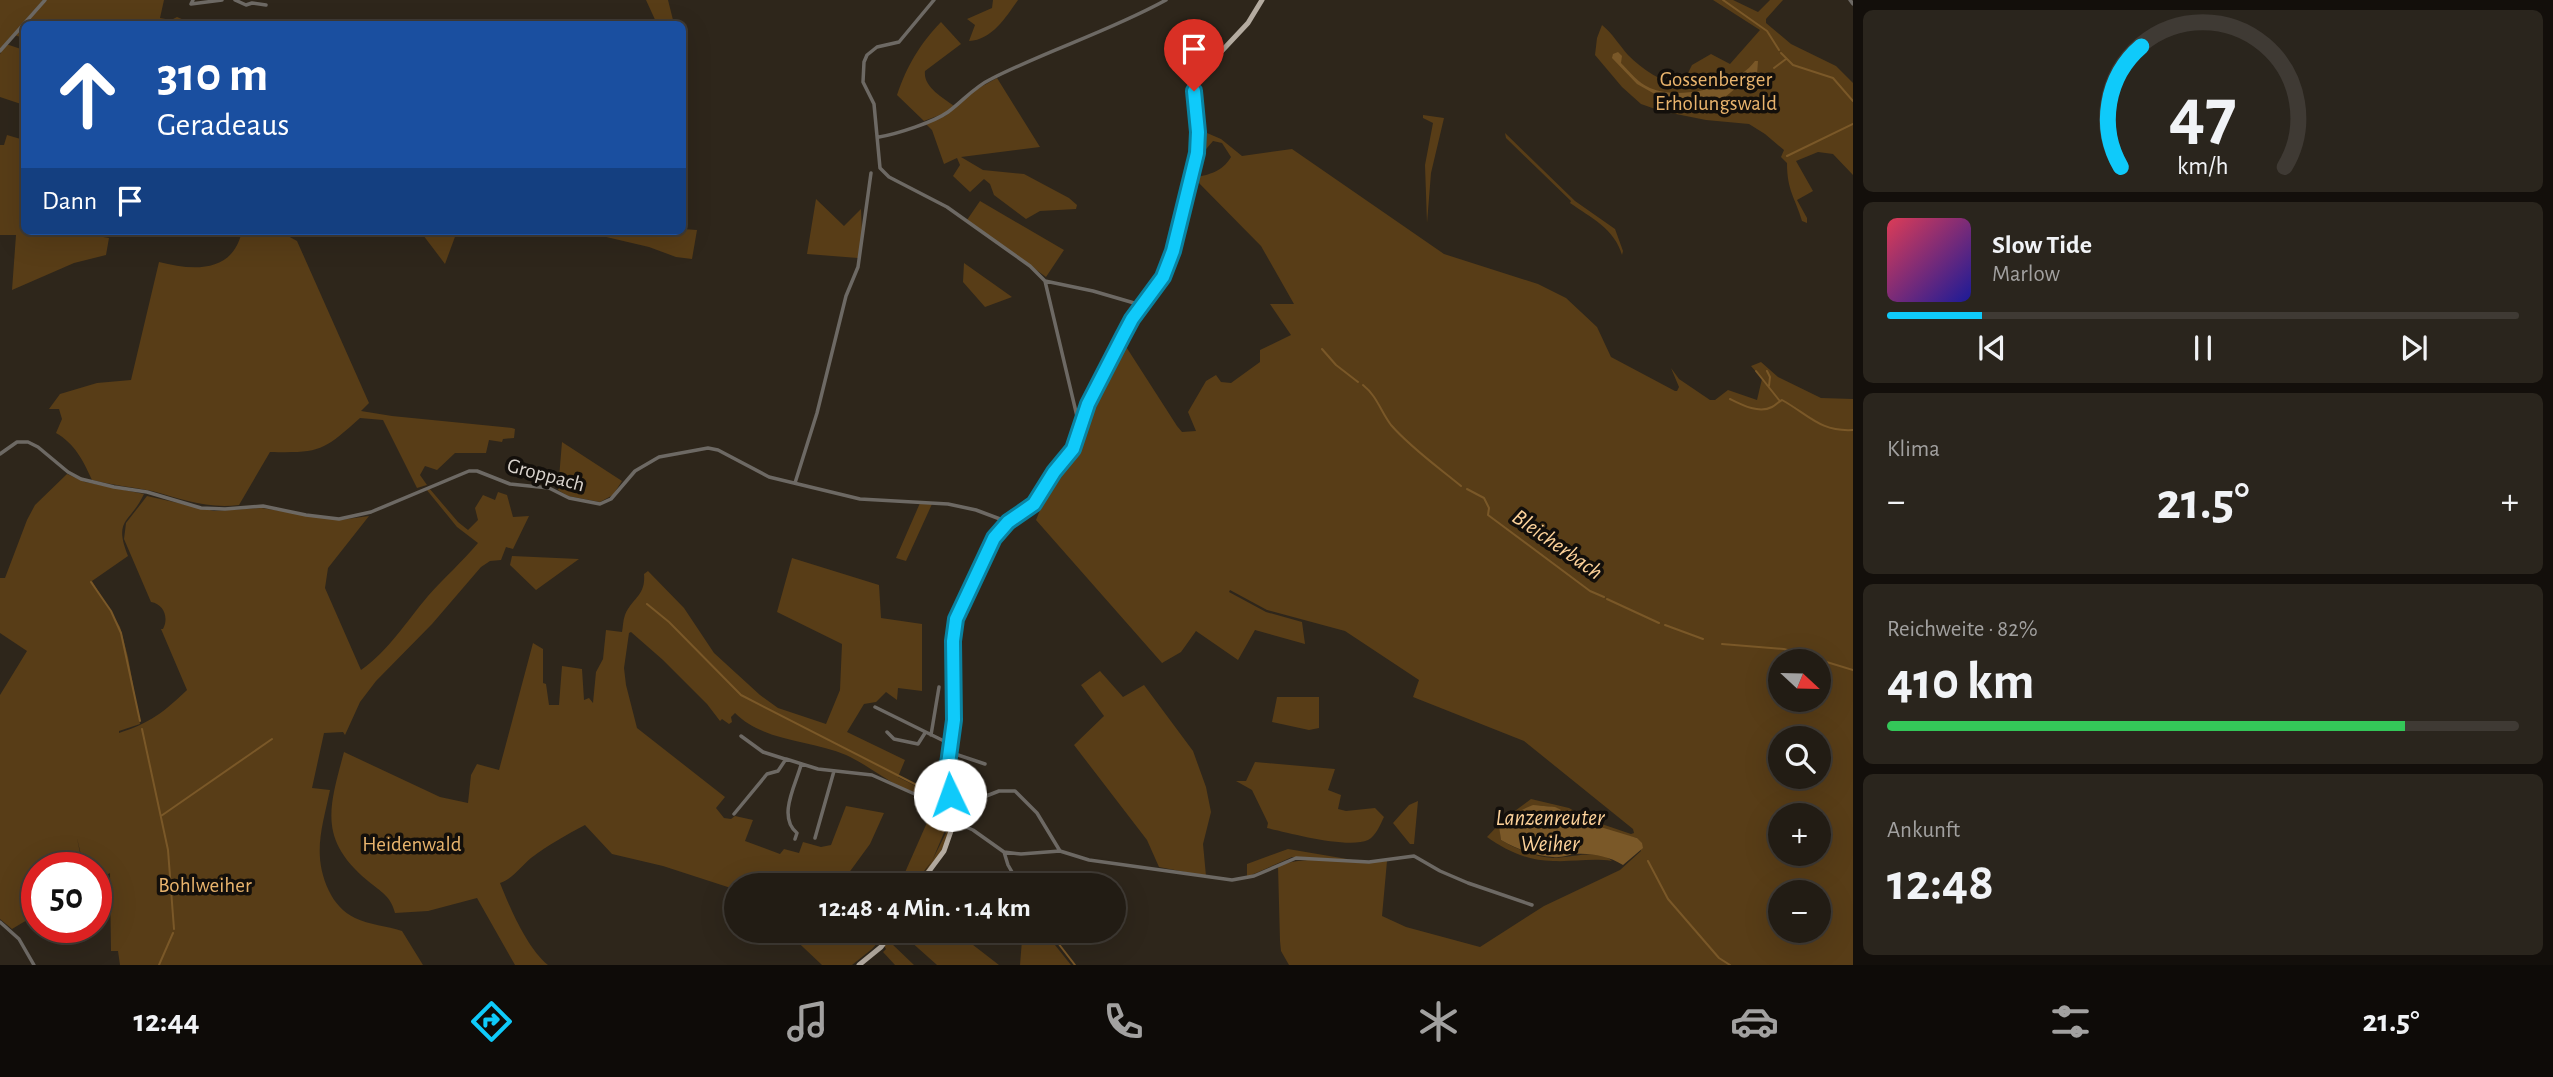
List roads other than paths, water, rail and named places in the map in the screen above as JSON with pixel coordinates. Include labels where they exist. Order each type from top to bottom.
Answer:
[{"type":"main road","points":[[928,873],[944,851],[952,821],[949,752],[954,720],[954,628],[959,610],[994,538],[1008,522],[1027,511],[1041,496],[1054,472],[1073,449],[1094,393],[1132,319],[1158,286],[1168,265],[1195,165],[1198,132],[1193,97],[1195,86],[1203,71],[1248,23],[1262,0]]},
{"type":"main road","points":[[859,965],[884,943]]},
{"type":"street","points":[[26,21],[45,0]]},
{"type":"street","points":[[193,0],[191,4],[198,5],[222,0]]},
{"type":"street","points":[[235,0],[246,5],[266,5]]},
{"type":"street","points":[[934,0],[899,42],[877,47],[867,55],[864,62],[863,82],[870,90],[874,104],[880,168],[884,173],[947,208],[1030,266],[1045,281],[1138,303],[1141,306]]},
{"type":"street","points":[[878,137],[908,130],[945,114],[989,79],[1123,22],[1166,0]]},
{"type":"street","points":[[0,51],[21,27]]},
{"type":"street","points":[[871,173],[858,267],[846,296],[824,388],[795,483],[860,499],[948,504],[976,510],[1008,522]]},
{"type":"street","points":[[1045,281],[1080,429]]},
{"type":"street","name":"Groppach","points":[[0,454],[17,442],[28,442],[68,472],[92,481],[148,492],[214,510],[263,506],[339,519],[370,512],[470,471],[477,471],[510,484],[549,488],[569,498],[600,504],[611,499],[644,464],[676,452],[708,448],[718,450],[769,477],[795,483]]},
{"type":"street","points":[[932,735],[939,687]]},
{"type":"street","points":[[875,707],[950,744]]},
{"type":"street","points":[[887,732],[894,739],[917,744],[925,733]]},
{"type":"street","points":[[740,736],[763,752],[786,760],[834,771],[872,775],[935,803],[971,802],[999,791],[1015,791],[1037,813],[1060,850],[1073,857],[1231,880],[1254,876],[1296,858],[1362,862],[1414,856],[1468,883],[1532,905]]},
{"type":"street","points":[[949,752],[985,764]]},
{"type":"street","points":[[734,814],[767,774],[778,771],[786,760]]},
{"type":"street","points":[[795,839],[797,833],[791,827],[788,807],[801,765]]},
{"type":"street","points":[[815,838],[834,771]]},
{"type":"street","points":[[952,821],[973,830],[1004,852],[1021,854],[1060,850]]},
{"type":"street","points":[[1004,852],[1013,873]]},
{"type":"street","points":[[0,922],[19,939],[34,965]]},
{"type":"water","points":[[1618,52],[1622,56],[1621,63],[1638,80],[1663,92],[1692,92],[1722,84],[1735,78],[1755,61],[1758,61],[1757,75],[1753,82],[1738,79],[1732,84],[1737,87],[1724,98],[1686,99],[1653,93],[1637,84],[1612,58],[1613,54]]},
{"type":"water","name":"Lanzenreuter Weiher","points":[[1533,805],[1555,807],[1597,826],[1637,838],[1643,848],[1623,865],[1594,855],[1539,855],[1501,840],[1499,826],[1519,811]]},
{"type":"waterway","points":[[1723,0],[1767,31],[1779,50]]},
{"type":"waterway","points":[[1781,53],[1793,65],[1833,78],[1853,101]]},
{"type":"waterway","points":[[1774,68],[1786,59]]},
{"type":"waterway","points":[[1787,156],[1853,124]]},
{"type":"waterway","name":"Bleicherbach","points":[[1322,349],[1336,365],[1358,382]]},
{"type":"waterway","points":[[1756,371],[1779,400]]},
{"type":"waterway","points":[[1767,371],[1770,377],[1769,386]]},
{"type":"waterway","name":"Bleicherbach","points":[[1363,385],[1372,394],[1391,425],[1461,486]]},
{"type":"waterway","points":[[1730,399],[1762,410],[1782,400],[1823,425],[1853,430]]},
{"type":"waterway","name":"Bleicherbach","points":[[1467,489],[1484,498],[1489,508],[1488,515],[1590,591],[1604,597]]},
{"type":"waterway","points":[[91,582],[111,611],[121,633],[140,721]]},
{"type":"waterway","name":"Bleicherbach","points":[[1607,599],[1659,623]]},
{"type":"waterway","points":[[647,604],[669,622],[741,695],[944,799]]},
{"type":"waterway","name":"Bleicherbach","points":[[1665,625],[1703,639]]},
{"type":"waterway","name":"Bleicherbach","points":[[1722,644],[1784,649],[1853,670]]},
{"type":"waterway","points":[[142,729],[168,850],[174,929]]},
{"type":"waterway","points":[[161,816],[272,739]]},
{"type":"waterway","points":[[1648,861],[1668,899],[1719,958],[1730,965]]},
{"type":"waterway","points":[[159,965],[173,933]]},
{"type":"waterway","points":[[1058,943],[1075,965]]},
{"type":"park label","name":"Gossenberger Erholungswald","points":[[1716,91]]},
{"type":"park label","name":"Heidenwald","points":[[412,844]]},
{"type":"park label","name":"Bohlweiher","points":[[205,885]]}]
